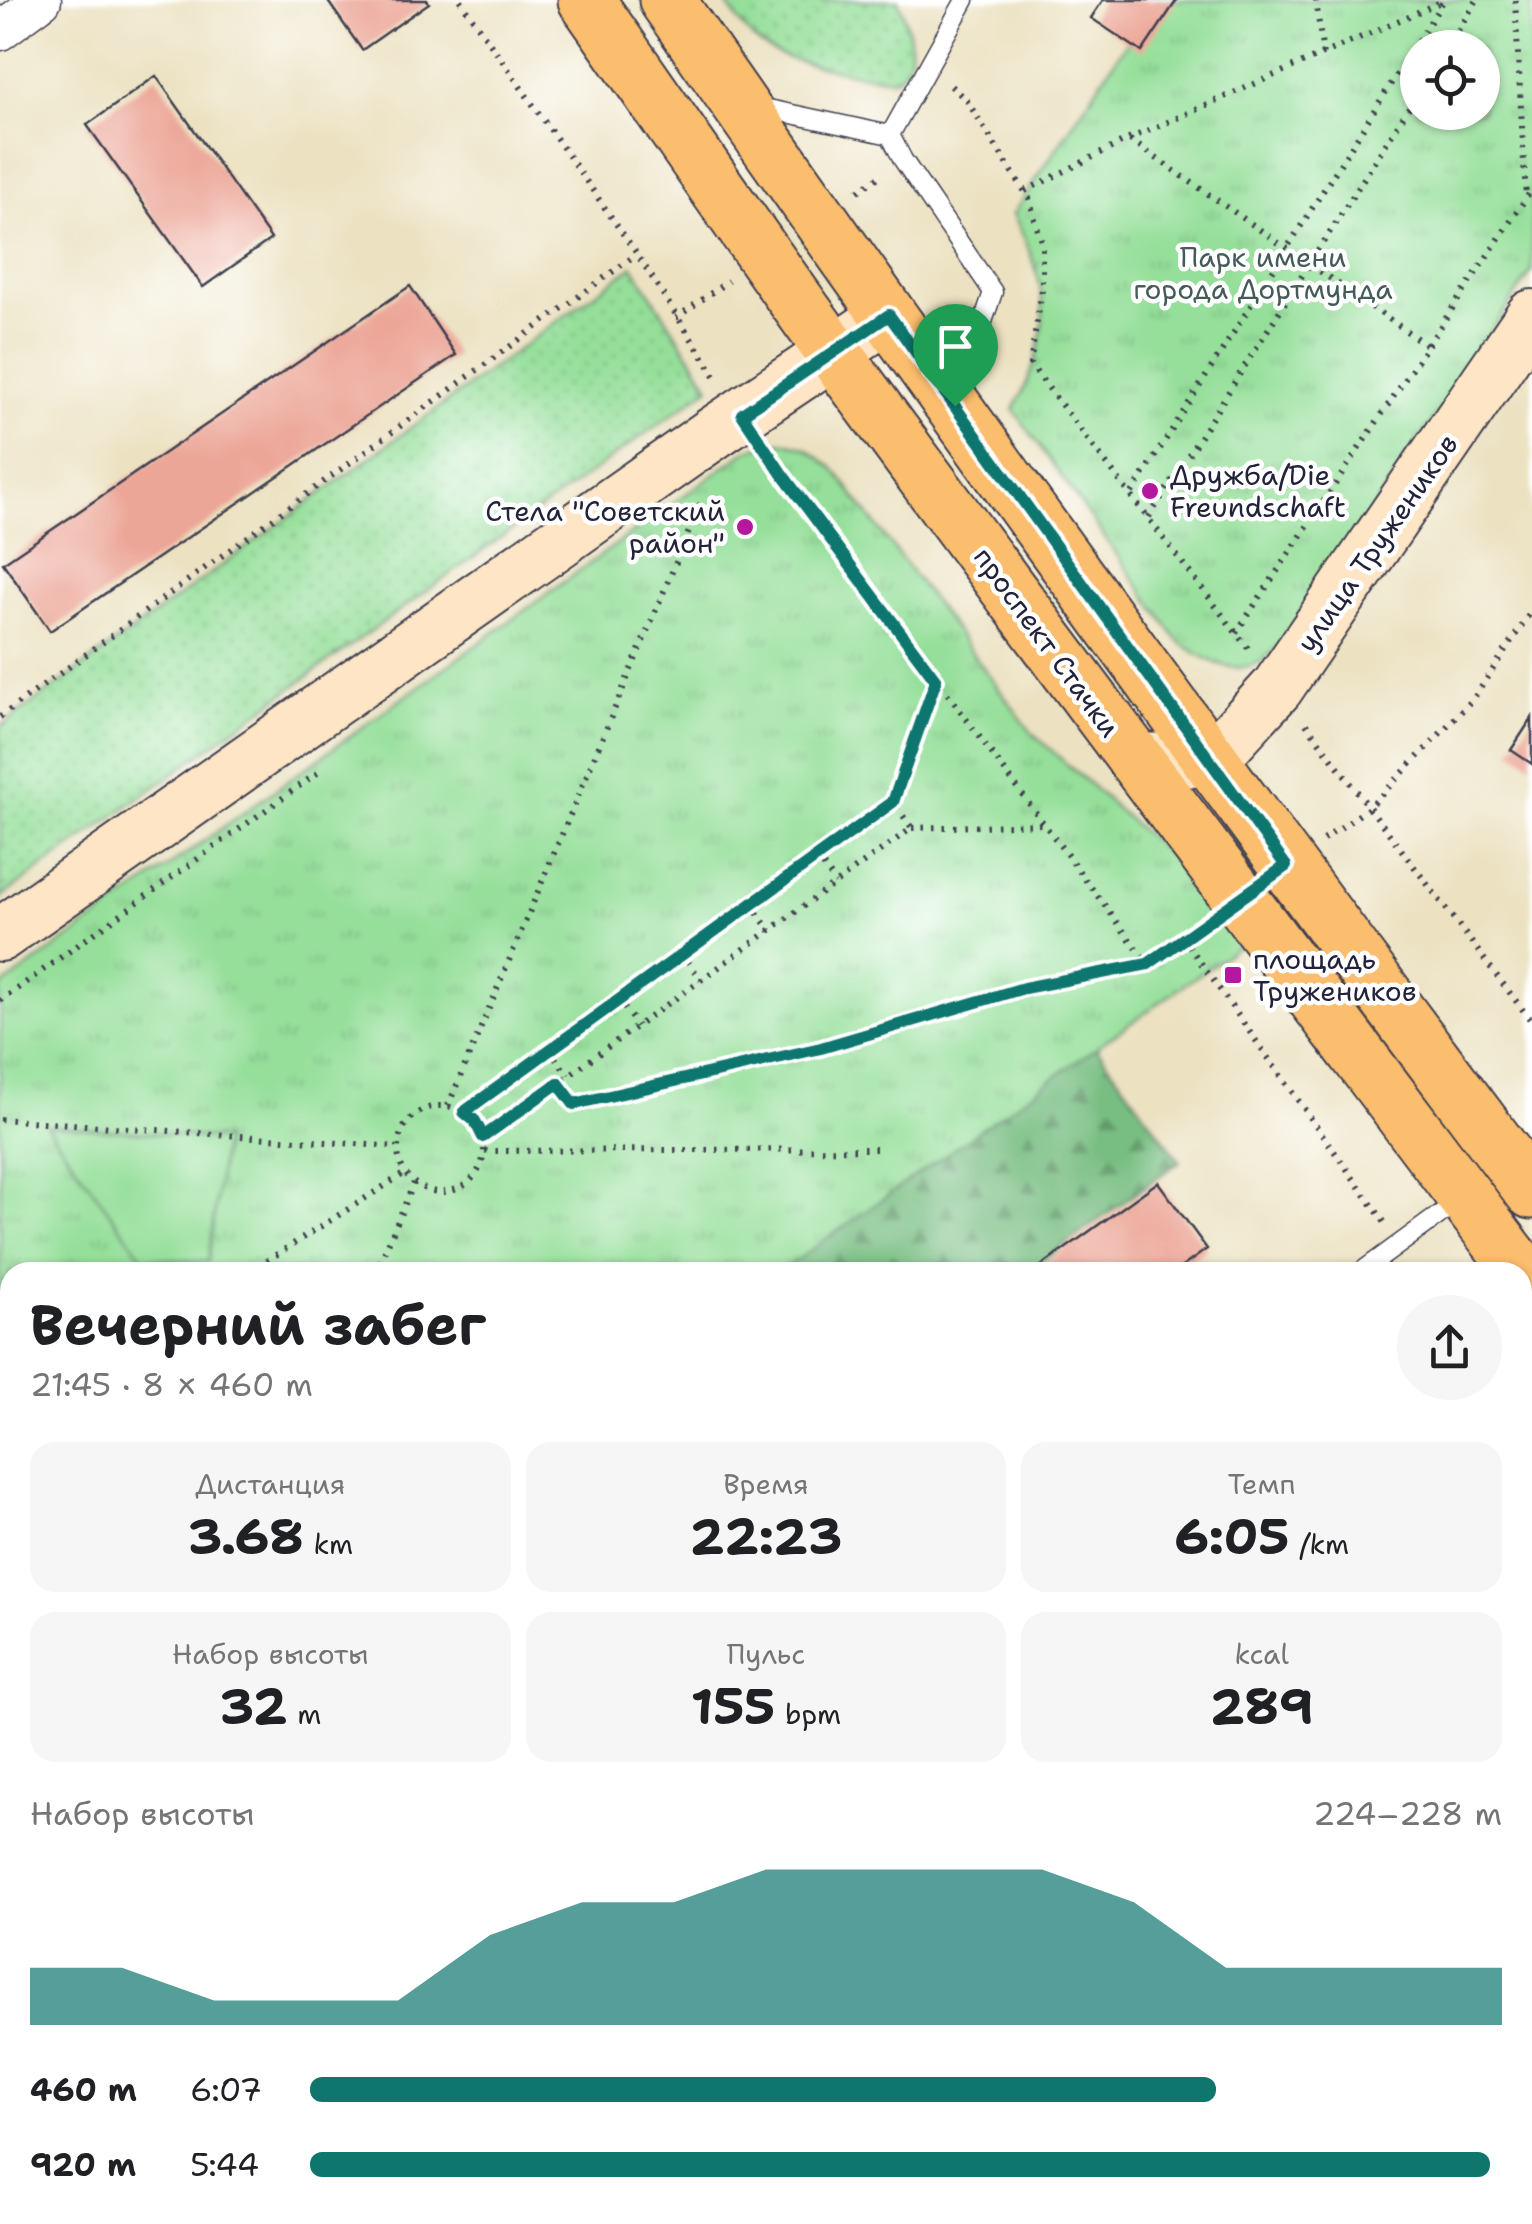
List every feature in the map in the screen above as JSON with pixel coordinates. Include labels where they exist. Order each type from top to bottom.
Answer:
[{"type":"main road","name":"проспект Стачки","points":[[586,0],[834,353],[1133,758],[1243,898],[1514,1262]]},
{"type":"main road","points":[[667,0],[1286,866],[1532,1191]]},
{"type":"main road","points":[[0,934],[889,315]]},
{"type":"main road","name":"улица Тружеников","points":[[1210,761],[1278,688],[1532,316]]},
{"type":"main road","points":[[1133,758],[1210,761]]},
{"type":"street","points":[[0,31],[42,0]]},
{"type":"lane","points":[[890,135],[966,0]]},
{"type":"lane","points":[[738,103],[890,135]]},
{"type":"lane","points":[[890,135],[993,292],[955,406]]},
{"type":"lane","points":[[1375,1262],[1465,1196]]},
{"type":"path","points":[[460,0],[637,254],[782,474],[1148,964]]},
{"type":"path","points":[[1316,0],[1324,56]]},
{"type":"path","points":[[1026,191],[1129,139],[1445,0]]},
{"type":"path","points":[[1132,494],[1445,0]]},
{"type":"path","points":[[1457,30],[1476,0]]},
{"type":"path","points":[[1514,0],[1526,199]]},
{"type":"path","points":[[930,65],[967,101],[1026,191],[1042,244],[1042,290],[1030,364]]},
{"type":"path","points":[[1149,517],[1400,122]]},
{"type":"path","points":[[1129,139],[1428,346]]},
{"type":"path","points":[[1236,633],[1532,190]]},
{"type":"path","points":[[0,718],[637,254]]},
{"type":"path","points":[[448,1106],[703,497]]},
{"type":"path","points":[[1286,866],[1370,807],[1474,698],[1532,610]]},
{"type":"path","points":[[464,1112],[893,802],[936,680]]},
{"type":"path","points":[[893,802],[912,828]]},
{"type":"path","points":[[483,1137],[912,828],[1044,824]]},
{"type":"path","points":[[817,856],[836,883]]},
{"type":"path","points":[[558,1083],[574,1104],[821,1048],[1024,988],[1148,964],[1243,898]]},
{"type":"path","points":[[751,904],[770,930]]},
{"type":"path","points":[[1184,939],[1400,1244]]},
{"type":"path","points":[[682,953],[701,980]]},
{"type":"path","points":[[618,999],[637,1026]]},
{"type":"path","points":[[549,1049],[568,1075]]},
{"type":"path","points":[[433,1106],[464,1112],[475,1121],[483,1137],[481,1167],[472,1180],[459,1189],[443,1192],[414,1182],[405,1173],[397,1147],[408,1120],[433,1106]]},
{"type":"path","points":[[0,1118],[397,1147]]},
{"type":"path","points":[[484,1151],[880,1148]]},
{"type":"path","points":[[266,1262],[405,1173]]},
{"type":"path","points":[[380,1262],[414,1182]]},
{"type":"green space","points":[[724,0],[898,0],[910,44],[907,65],[893,79],[790,59],[758,42]]},
{"type":"green space","name":"Парк имени города Дортмунда","points":[[1155,0],[1532,0],[1532,271],[1289,634],[1260,662],[1228,666],[1179,642],[1014,410],[1036,357],[1043,312],[1041,289],[1013,214]]},
{"type":"green space","points":[[633,266],[710,387],[0,898],[0,727]]},
{"type":"green space","points":[[786,442],[806,448],[834,469],[1032,733],[1180,865],[1239,946],[794,1262],[0,1262],[0,988],[746,451]]},
{"type":"green space","points":[[1077,1021],[1180,1161],[1041,1262],[726,1262]]},
{"type":"green space","points":[[46,1125],[224,1139],[208,1262],[143,1258]]},
{"type":"building","points":[[327,0],[427,0],[429,3],[362,50]]},
{"type":"building","points":[[1103,0],[1177,0],[1142,52],[1091,18]]},
{"type":"building","points":[[156,76],[271,239],[203,287],[87,125]]},
{"type":"building","points":[[410,286],[456,355],[50,631],[3,563]]},
{"type":"building","points":[[1532,718],[1532,764],[1511,750]]},
{"type":"building","points":[[1158,1182],[1207,1249],[1189,1262],[1047,1262]]},
{"type":"place","name":"Дружба/Die Freundschaft","points":[[1150,491]]},
{"type":"place","name":"Стела \"Советский район\"","points":[[745,527]]},
{"type":"place","name":"площадь Тружеников","points":[[1233,975]]},
{"type":"route","points":[[889,315],[955,406],[1286,866],[1148,964],[1024,988],[821,1048],[574,1104],[558,1083],[483,1137],[475,1121],[464,1112],[893,802],[936,680],[782,474],[742,414],[889,315]]}]
